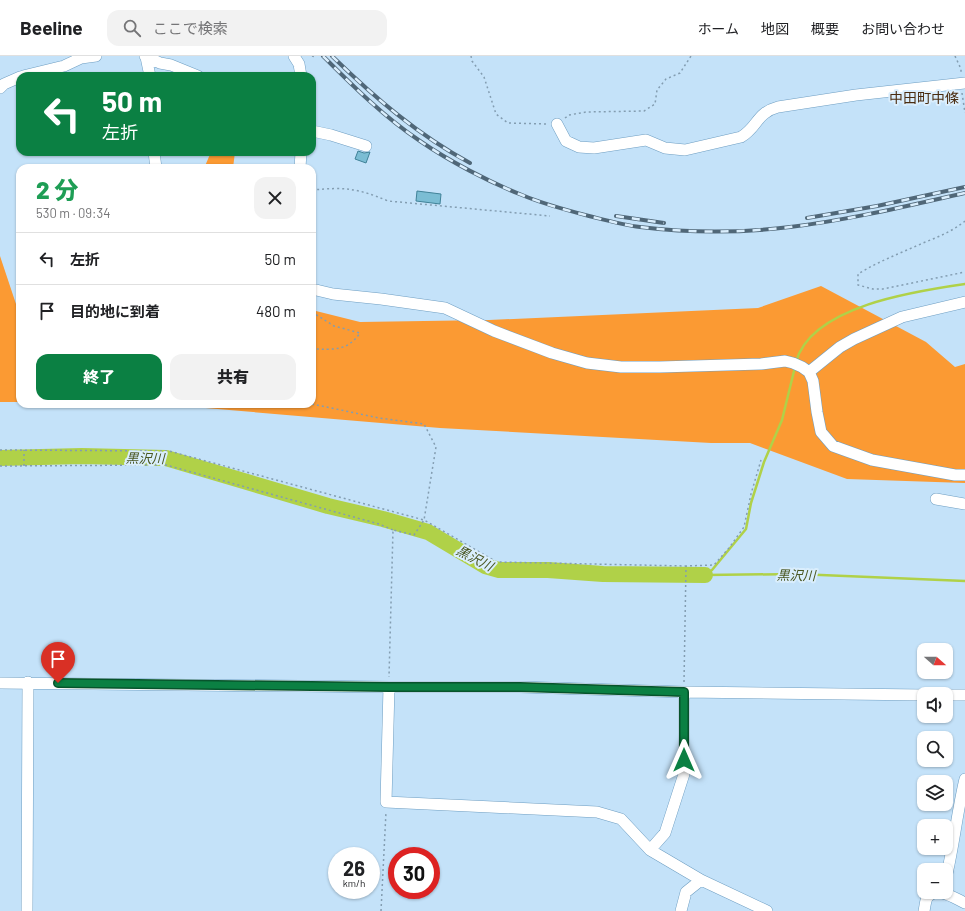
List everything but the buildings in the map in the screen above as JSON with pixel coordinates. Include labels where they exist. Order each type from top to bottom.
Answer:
[{"type":"street","points":[[39,72],[64,66],[81,58],[96,56]]},
{"type":"street","points":[[294,56],[297,60],[300,72]]},
{"type":"street","points":[[146,57],[149,72]]},
{"type":"street","points":[[146,57],[188,72]]},
{"type":"street","points":[[0,88],[4,84],[16,79]]},
{"type":"street","points":[[557,124],[566,141],[579,147],[594,148],[646,140],[665,148],[685,150],[742,137],[749,132],[762,114],[769,109],[856,95],[965,83]]},
{"type":"street","points":[[316,132],[366,146]]},
{"type":"street","points":[[316,290],[333,294],[381,298],[445,308],[494,331],[538,348],[587,363],[621,367],[660,367],[761,364],[785,361],[802,367],[809,372],[813,381],[821,432],[833,446],[872,460],[955,475],[965,475]]},
{"type":"street","points":[[809,372],[840,347],[854,339],[902,318],[965,302]]},
{"type":"street","points":[[936,499],[965,504]]},
{"type":"street","points":[[27,911],[28,682]]},
{"type":"street","points":[[0,683],[28,682],[389,687],[520,687],[684,692],[917,695]]},
{"type":"street","points":[[389,687],[386,802],[597,812],[621,819],[650,850],[701,880],[767,911]]},
{"type":"street","points":[[650,850],[666,833],[684,774],[684,692]]},
{"type":"street","points":[[953,695],[965,695]]},
{"type":"street","points":[[949,863],[965,779]]},
{"type":"street","points":[[681,911],[686,892],[701,880]]},
{"type":"street","points":[[953,898],[965,904]]},
{"type":"street","points":[[924,911],[926,899]]},
{"type":"path","points":[[312,56],[316,57]]},
{"type":"path","points":[[471,56],[472,61],[484,77],[496,114],[508,123],[557,124],[569,115],[586,112],[644,111],[655,104],[657,90],[666,79],[680,73],[691,56]]},
{"type":"path","points":[[316,190],[337,188],[353,189],[388,201],[550,216]]},
{"type":"path","points":[[965,221],[941,236],[877,263],[858,274],[858,285],[873,289],[883,289],[965,272]]},
{"type":"path","points":[[316,315],[334,326],[360,333],[354,342],[347,346],[334,349],[316,349]]},
{"type":"path","points":[[0,466],[166,465],[414,535],[424,520],[436,447],[424,424],[379,418],[316,405]]},
{"type":"path","points":[[0,450],[169,451],[424,520],[497,562],[686,566],[714,565],[729,548],[744,527],[751,494],[761,460]]},
{"type":"path","points":[[24,450],[24,466]]},
{"type":"path","points":[[389,687],[393,530]]},
{"type":"path","points":[[684,692],[686,566]]},
{"type":"path","points":[[380,911],[386,802]]},
{"type":"shaded area","points":[[209,156],[234,156],[234,164],[206,164]]},
{"type":"shaded area","points":[[0,256],[16,304],[16,402],[0,402]]},
{"type":"shaded area","points":[[821,286],[926,342],[955,367],[965,364],[965,483],[847,479],[750,443],[711,443],[440,428],[205,408],[316,408],[316,311],[360,322],[489,320],[758,308]]},
{"type":"waterway","points":[[796,362],[806,343],[822,327],[843,315],[894,297],[920,291],[965,284]]},
{"type":"waterway","points":[[705,575],[712,570],[746,529],[751,503],[764,462],[782,420],[795,367]]},
{"type":"waterway","name":"黒沢川","points":[[0,458],[82,456],[166,458],[328,506],[383,519],[428,532],[485,566],[499,570],[548,570],[603,574],[705,575]]},
{"type":"waterway","name":"黒沢川","points":[[705,575],[797,574],[965,581]]},
{"type":"railway","points":[[323,56],[357,90],[394,122],[431,149],[470,171],[509,190],[555,207],[621,224],[659,229],[696,231],[771,229],[856,217],[965,193]]},
{"type":"railway","points":[[332,56],[380,100],[415,128],[470,163]]},
{"type":"railway","points":[[807,218],[877,206],[965,187]]},
{"type":"railway","points":[[616,216],[664,223]]},
{"type":"district","name":"中田町中條","points":[[924,97]]},
{"type":"route","points":[[58,683],[520,687],[684,692],[684,760]]}]
